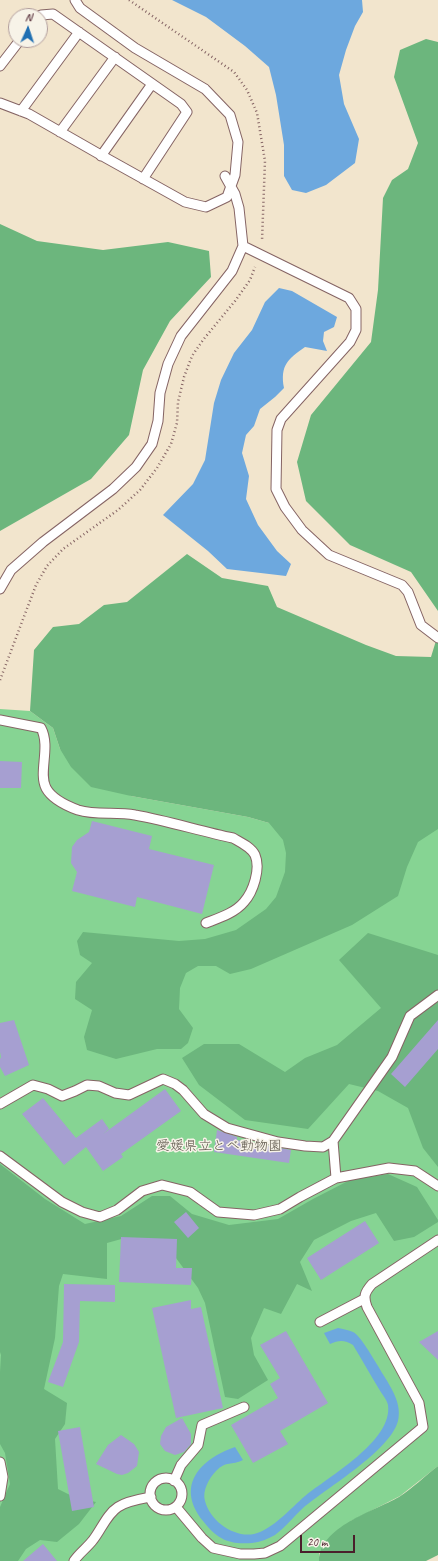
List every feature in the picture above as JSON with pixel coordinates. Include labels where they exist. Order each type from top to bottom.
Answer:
[{"type":"lane","points":[[0,103],[29,114],[101,156],[185,202],[206,207],[226,196],[235,175],[238,142],[230,115],[205,89],[135,48],[80,8],[75,0]]},
{"type":"lane","points":[[48,14],[53,14],[79,32],[181,104],[187,112],[143,179]]},
{"type":"lane","points":[[21,111],[79,32]]},
{"type":"lane","points":[[0,66],[14,48]]},
{"type":"lane","points":[[60,132],[114,57]]},
{"type":"lane","points":[[101,156],[152,84]]},
{"type":"lane","points":[[0,589],[11,570],[43,542],[113,489],[136,467],[152,444],[158,422],[160,393],[168,364],[181,336],[232,271],[243,246],[239,208],[235,194],[225,176]]},
{"type":"lane","points":[[243,246],[349,298],[356,309],[356,330],[350,342],[281,418],[277,430],[276,489],[285,507],[302,530],[329,555],[402,585],[408,592],[422,625],[438,638]]},
{"type":"lane","points":[[0,720],[41,728],[45,735],[46,742],[45,786],[50,794],[66,804],[77,809],[97,814],[113,812],[134,814],[233,838],[246,845],[255,855],[257,866],[252,890],[244,902],[233,911],[218,919],[206,923]]},
{"type":"lane","points":[[0,1104],[33,1085],[48,1089],[62,1096],[87,1085],[99,1086],[115,1093],[130,1095],[163,1079],[179,1087],[204,1114],[227,1128],[278,1142],[323,1147],[332,1141],[392,1057],[410,1016],[438,995]]},
{"type":"lane","points":[[332,1141],[336,1178]]},
{"type":"lane","points":[[0,1156],[62,1202],[82,1212],[100,1217],[117,1210],[142,1191],[162,1185],[190,1192],[218,1212],[254,1215],[280,1210],[300,1197],[336,1178],[389,1168],[402,1168],[415,1171],[438,1186]]},
{"type":"lane","points":[[176,1507],[202,1538],[213,1548],[240,1554],[264,1553],[280,1546],[422,1427],[419,1404],[364,1299],[366,1290],[372,1284],[438,1240]]},
{"type":"lane","points":[[320,1322],[364,1299]]},
{"type":"lane","points":[[174,1481],[181,1465],[198,1445],[202,1425],[244,1408]]},
{"type":"lane","points":[[0,1462],[3,1477],[0,1496]]},
{"type":"lane","points":[[169,1479],[174,1481],[180,1487],[182,1492],[181,1502],[176,1507],[169,1510],[158,1508],[154,1504],[151,1497],[152,1489],[158,1481],[169,1479]]},
{"type":"lane","points":[[74,1561],[78,1554],[92,1541],[104,1522],[117,1508],[134,1500],[151,1497]]},
{"type":"green space","points":[[426,39],[438,42],[438,611],[411,572],[350,545],[306,501],[297,462],[311,415],[371,342],[378,290],[383,198],[392,180],[408,169],[418,143],[394,77],[400,50]]},
{"type":"green space","points":[[0,224],[37,241],[103,250],[168,242],[209,251],[211,277],[170,321],[143,370],[129,435],[91,479],[0,531]]},
{"type":"green space","points":[[187,554],[222,578],[268,586],[277,607],[366,645],[396,656],[431,657],[438,634],[438,829],[418,842],[407,867],[398,896],[352,925],[251,969],[230,974],[216,966],[198,966],[186,973],[180,988],[179,1009],[193,1028],[188,1043],[181,1049],[157,1049],[116,1059],[87,1050],[84,1037],[92,1010],[75,999],[76,982],[92,963],[80,955],[77,941],[83,932],[179,941],[205,939],[236,930],[266,909],[276,897],[285,872],[286,853],[283,840],[269,823],[248,817],[131,796],[91,787],[71,767],[60,749],[53,728],[30,711],[34,650],[53,627],[79,624],[104,605],[127,602]]},
{"type":"green space","name":"愛媛県立とべ動物園","points":[[0,709],[30,711],[53,728],[60,749],[131,796],[248,817],[269,823],[438,826],[438,1466],[400,1496],[351,1521],[319,1553],[319,1561],[0,1561]]},
{"type":"green space","points":[[368,933],[438,955],[438,1167],[423,1148],[408,1108],[378,1091],[349,1084],[308,1129],[245,1120],[199,1085],[182,1058],[204,1044],[239,1044],[285,1072],[305,1058],[337,1045],[381,1008],[339,960]]},
{"type":"green space","points":[[0,1164],[45,1199],[85,1224],[121,1216],[152,1196],[170,1196],[192,1214],[229,1225],[278,1219],[350,1180],[388,1174],[417,1187],[438,1222],[414,1237],[394,1241],[376,1213],[351,1221],[314,1240],[300,1262],[312,1291],[297,1284],[281,1314],[264,1308],[251,1338],[254,1355],[268,1380],[238,1399],[225,1397],[205,1303],[198,1288],[176,1258],[125,1238],[107,1243],[107,1279],[63,1274],[59,1286],[55,1338],[44,1389],[67,1403],[65,1424],[55,1439],[58,1489],[76,1498],[96,1502],[79,1524],[57,1542],[40,1540],[26,1549],[18,1561],[0,1561],[0,1507],[10,1484],[5,1453],[0,1444]]},
{"type":"green space","points":[[438,1466],[438,1555],[426,1561],[319,1561],[321,1549],[328,1539],[338,1530],[363,1514],[399,1497]]},
{"type":"water","points":[[172,0],[362,0],[363,12],[355,26],[339,75],[344,104],[359,139],[355,163],[326,185],[306,193],[292,190],[284,176],[284,145],[276,95],[269,67],[245,46],[206,17]]},
{"type":"water","points":[[279,288],[292,291],[337,317],[334,327],[324,332],[323,341],[327,351],[305,347],[294,355],[287,363],[283,374],[284,388],[260,409],[254,426],[246,435],[242,453],[249,476],[246,499],[258,525],[277,551],[291,564],[286,576],[227,569],[208,551],[163,515],[193,484],[205,460],[214,403],[221,380],[234,353],[252,330],[265,302]]},
{"type":"water","points":[[338,1328],[353,1332],[359,1337],[390,1385],[396,1399],[399,1414],[398,1421],[393,1432],[371,1456],[303,1508],[283,1529],[275,1535],[252,1543],[237,1543],[224,1540],[213,1532],[203,1521],[195,1508],[191,1496],[195,1475],[202,1466],[211,1459],[222,1452],[235,1447],[243,1460],[223,1465],[216,1471],[207,1485],[204,1497],[208,1508],[217,1521],[231,1531],[246,1535],[254,1534],[268,1528],[305,1496],[357,1457],[370,1445],[380,1432],[387,1418],[388,1405],[386,1399],[353,1345],[342,1341],[330,1344],[324,1333]]},
{"type":"building","points":[[0,761],[22,762],[21,788],[0,788]]},
{"type":"building","points":[[92,821],[152,836],[149,849],[214,865],[202,914],[137,897],[135,907],[72,891],[77,872],[71,863],[72,847],[77,840],[89,832]]},
{"type":"building","points":[[14,1020],[29,1065],[5,1076],[0,1067],[0,1023]]},
{"type":"building","points":[[438,1020],[438,1049],[405,1087],[391,1074]]},
{"type":"building","points":[[165,1089],[181,1111],[121,1154],[123,1157],[103,1171],[86,1147],[64,1165],[22,1114],[43,1098],[76,1138],[102,1119],[109,1129],[103,1134]]},
{"type":"building","points":[[217,1130],[237,1137],[237,1140],[291,1150],[289,1163],[214,1152]]},
{"type":"building","points":[[186,1212],[199,1228],[188,1238],[174,1222]]},
{"type":"building","points":[[365,1221],[379,1243],[321,1280],[307,1258]]},
{"type":"building","points":[[121,1237],[177,1239],[176,1268],[192,1268],[191,1285],[119,1282]]},
{"type":"building","points":[[64,1284],[115,1285],[115,1302],[80,1301],[79,1342],[63,1387],[48,1382],[63,1342]]},
{"type":"building","points":[[191,1300],[191,1309],[201,1307],[223,1408],[176,1418],[152,1308]]},
{"type":"building","points":[[286,1331],[328,1403],[280,1431],[288,1444],[253,1463],[231,1425],[278,1398],[270,1384],[280,1378],[260,1345]]},
{"type":"building","points":[[438,1331],[438,1360],[419,1342]]},
{"type":"building","points":[[182,1418],[191,1434],[191,1444],[184,1452],[175,1455],[165,1451],[160,1444],[161,1436],[166,1427]]},
{"type":"building","points":[[80,1427],[94,1507],[72,1511],[58,1431]]},
{"type":"building","points":[[121,1435],[134,1444],[139,1452],[137,1466],[128,1473],[122,1475],[96,1464],[108,1445]]},
{"type":"building","points":[[43,1544],[57,1561],[23,1561]]}]
